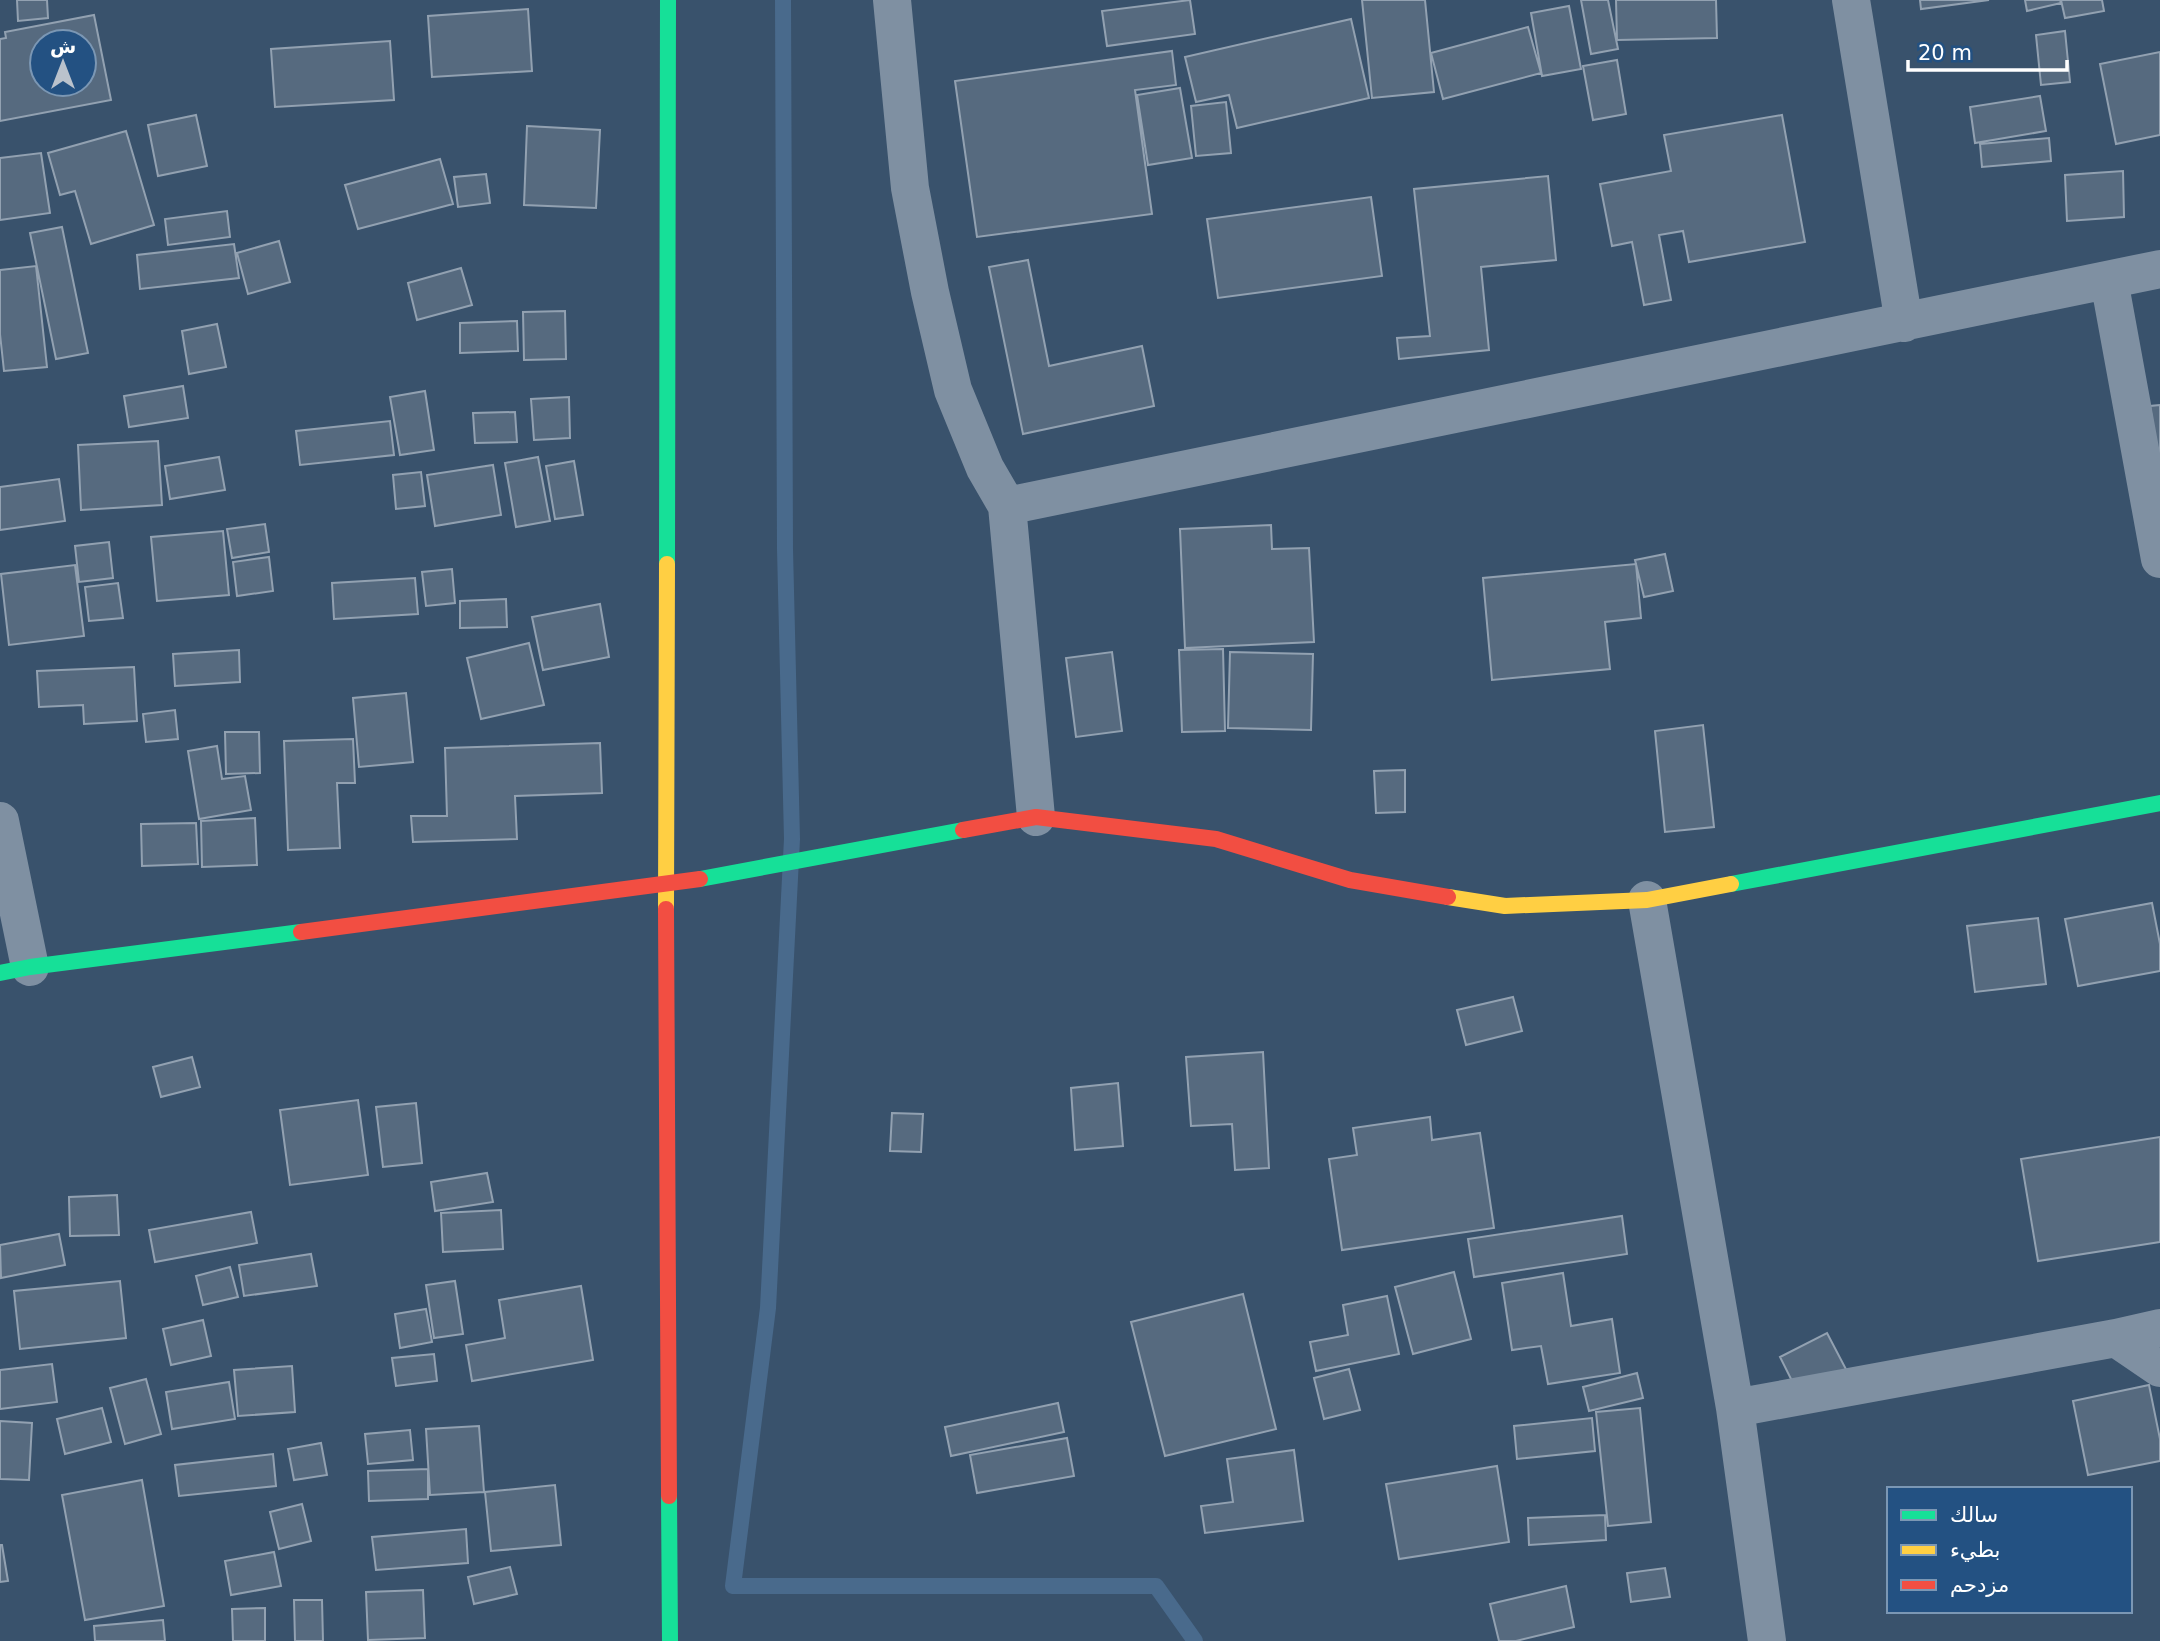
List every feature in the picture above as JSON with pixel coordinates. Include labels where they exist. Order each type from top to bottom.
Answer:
[{"type":"street","points":[[668,0],[666,885],[670,1641]]},
{"type":"street","points":[[892,0],[910,188],[930,292],[953,390],[985,468],[1007,506],[1036,817]]},
{"type":"street","points":[[1851,0],[1904,323]]},
{"type":"street","points":[[1007,506],[2160,269]]},
{"type":"street","points":[[2109,280],[2160,559]]},
{"type":"street","points":[[0,821],[15,970],[666,885],[1036,817],[1216,839],[1350,880],[1505,906],[1647,900],[2160,803]]},
{"type":"street","points":[[1647,900],[1735,1408],[1767,1641]]},
{"type":"street","points":[[1735,1408],[2160,1328]]},
{"type":"street","points":[[2116,1338],[2160,1368]]},
{"type":"building","points":[[17,0],[47,0],[48,18],[18,21]]},
{"type":"building","points":[[1190,0],[1195,34],[1107,46],[1102,11]]},
{"type":"building","points":[[1362,0],[1425,0],[1434,92],[1372,98]]},
{"type":"building","points":[[1581,0],[1608,0],[1618,49],[1591,54]]},
{"type":"building","points":[[1616,0],[1716,0],[1717,38],[1617,40]]},
{"type":"building","points":[[1920,0],[1989,0],[1921,9]]},
{"type":"building","points":[[2025,0],[2060,0],[2061,3],[2027,11]]},
{"type":"building","points":[[2061,0],[2102,0],[2104,11],[2065,18]]},
{"type":"building","points":[[1569,6],[1581,69],[1542,76],[1531,13]]},
{"type":"building","points":[[528,9],[532,71],[432,77],[428,16]]},
{"type":"building","points":[[94,15],[97,28],[28,28],[28,98],[98,98],[98,35],[111,100],[0,121],[0,39],[6,38],[5,32]]},
{"type":"building","points":[[1351,19],[1369,98],[1237,128],[1229,95],[1196,102],[1185,57]]},
{"type":"building","points":[[1528,27],[1541,73],[1443,99],[1431,53]]},
{"type":"building","points":[[2065,31],[2070,82],[2041,85],[2036,35]]},
{"type":"building","points":[[390,41],[394,100],[275,107],[271,49]]},
{"type":"building","points":[[1172,51],[1176,85],[1135,90],[1152,214],[977,237],[955,81]]},
{"type":"building","points":[[2160,52],[2160,135],[2116,144],[2100,64]]},
{"type":"building","points":[[1617,60],[1626,114],[1593,120],[1583,66]]},
{"type":"building","points":[[1180,88],[1192,158],[1148,165],[1137,95]]},
{"type":"building","points":[[2040,96],[2046,131],[1975,143],[1970,107]]},
{"type":"building","points":[[1226,102],[1231,153],[1196,156],[1191,106]]},
{"type":"building","points":[[196,115],[207,166],[158,176],[148,125]]},
{"type":"building","points":[[1782,115],[1805,242],[1689,262],[1683,231],[1659,235],[1671,300],[1644,305],[1632,242],[1612,246],[1600,184],[1671,171],[1664,135]]},
{"type":"building","points":[[527,126],[600,130],[596,208],[524,205]]},
{"type":"building","points":[[126,131],[154,225],[91,244],[75,191],[60,195],[48,153]]},
{"type":"building","points":[[2049,138],[2051,161],[1982,167],[1980,144]]},
{"type":"building","points":[[41,153],[50,213],[0,220],[0,158]]},
{"type":"building","points":[[440,159],[453,204],[358,229],[345,185]]},
{"type":"building","points":[[2123,171],[2124,217],[2067,221],[2065,175]]},
{"type":"building","points":[[486,174],[490,203],[458,207],[454,177]]},
{"type":"building","points":[[1548,176],[1556,260],[1481,267],[1489,350],[1399,359],[1397,338],[1430,336],[1414,189]]},
{"type":"building","points":[[1371,197],[1382,276],[1218,298],[1207,219]]},
{"type":"building","points":[[227,211],[230,237],[168,245],[165,219]]},
{"type":"building","points":[[62,227],[88,353],[56,359],[30,233]]},
{"type":"building","points":[[279,241],[290,282],[248,294],[237,253]]},
{"type":"building","points":[[234,244],[239,278],[140,289],[137,255]]},
{"type":"building","points":[[1028,260],[1049,366],[1142,346],[1154,406],[1023,434],[989,267]]},
{"type":"building","points":[[36,266],[47,367],[4,371],[0,334],[0,270]]},
{"type":"building","points":[[461,268],[472,305],[417,320],[408,283]]},
{"type":"building","points":[[565,311],[566,359],[524,360],[523,312]]},
{"type":"building","points":[[517,321],[518,351],[460,353],[460,323]]},
{"type":"building","points":[[217,324],[226,367],[189,374],[182,331]]},
{"type":"building","points":[[183,386],[188,418],[129,427],[124,396]]},
{"type":"building","points":[[425,391],[434,450],[400,455],[390,397]]},
{"type":"building","points":[[569,397],[570,438],[534,440],[531,399]]},
{"type":"building","points":[[2160,405],[2160,470],[2150,406]]},
{"type":"building","points":[[515,412],[517,442],[475,443],[473,413]]},
{"type":"building","points":[[390,421],[394,455],[300,465],[296,431]]},
{"type":"building","points":[[158,441],[162,505],[81,510],[78,445]]},
{"type":"building","points":[[219,457],[225,490],[170,499],[165,466]]},
{"type":"building","points":[[538,457],[550,521],[516,527],[505,463]]},
{"type":"building","points":[[574,461],[583,515],[555,519],[546,466]]},
{"type":"building","points":[[493,465],[501,515],[435,526],[427,475]]},
{"type":"building","points":[[421,472],[425,506],[396,509],[393,475]]},
{"type":"building","points":[[59,479],[65,521],[0,530],[0,487]]},
{"type":"building","points":[[265,524],[269,552],[232,558],[227,529]]},
{"type":"building","points":[[1271,525],[1272,549],[1309,548],[1314,642],[1185,648],[1180,529]]},
{"type":"building","points":[[223,531],[229,595],[157,601],[151,537]]},
{"type":"building","points":[[109,542],[113,578],[79,582],[75,546]]},
{"type":"building","points":[[1665,554],[1673,591],[1644,597],[1635,560]]},
{"type":"building","points":[[269,557],[273,591],[237,596],[233,562]]},
{"type":"building","points":[[1636,564],[1641,618],[1605,622],[1610,669],[1492,680],[1483,578]]},
{"type":"building","points":[[75,565],[84,636],[9,645],[1,574]]},
{"type":"building","points":[[452,569],[455,603],[426,606],[422,572]]},
{"type":"building","points":[[415,578],[418,614],[334,619],[332,583]]},
{"type":"building","points":[[118,583],[123,618],[89,621],[85,587]]},
{"type":"building","points":[[506,599],[507,627],[460,628],[460,601]]},
{"type":"building","points":[[600,604],[609,657],[543,670],[532,617]]},
{"type":"building","points":[[529,643],[544,705],[481,719],[467,658]]},
{"type":"building","points":[[1223,649],[1225,731],[1182,732],[1179,650]]},
{"type":"building","points":[[239,650],[240,682],[175,686],[173,654]]},
{"type":"building","points":[[1112,652],[1122,731],[1076,737],[1066,658]]},
{"type":"building","points":[[1230,652],[1313,654],[1311,730],[1228,728]]},
{"type":"building","points":[[134,667],[137,721],[84,724],[83,705],[39,707],[37,671]]},
{"type":"building","points":[[406,693],[413,762],[359,767],[353,698]]},
{"type":"building","points":[[175,710],[178,739],[146,742],[143,714]]},
{"type":"building","points":[[1703,725],[1714,827],[1665,832],[1655,731]]},
{"type":"building","points":[[225,732],[259,732],[260,773],[226,774]]},
{"type":"building","points":[[353,739],[355,783],[337,783],[340,848],[288,850],[284,741]]},
{"type":"building","points":[[600,743],[602,793],[515,796],[517,839],[413,842],[411,816],[447,816],[445,748]]},
{"type":"building","points":[[217,746],[222,779],[245,776],[251,810],[199,819],[188,751]]},
{"type":"building","points":[[1405,770],[1405,812],[1376,813],[1374,771]]},
{"type":"building","points":[[255,818],[257,865],[202,867],[201,821]]},
{"type":"building","points":[[196,823],[198,864],[142,866],[141,824]]},
{"type":"building","points":[[2152,903],[2160,944],[2160,971],[2078,986],[2065,919]]},
{"type":"building","points":[[2038,918],[2046,984],[1975,992],[1967,926]]},
{"type":"building","points":[[1513,997],[1522,1031],[1466,1045],[1457,1010]]},
{"type":"building","points":[[1263,1052],[1269,1168],[1235,1170],[1232,1124],[1191,1126],[1186,1057]]},
{"type":"building","points":[[192,1057],[200,1087],[161,1097],[153,1067]]},
{"type":"building","points":[[1118,1083],[1123,1146],[1075,1150],[1071,1088]]},
{"type":"building","points":[[358,1100],[368,1175],[290,1185],[280,1110]]},
{"type":"building","points":[[416,1103],[422,1163],[383,1167],[376,1107]]},
{"type":"building","points":[[892,1113],[923,1114],[921,1152],[890,1151]]},
{"type":"building","points":[[1430,1117],[1432,1140],[1480,1133],[1494,1228],[1342,1250],[1329,1159],[1357,1155],[1353,1128]]},
{"type":"building","points":[[2160,1137],[2160,1242],[2038,1261],[2021,1159]]},
{"type":"building","points":[[487,1173],[493,1202],[435,1211],[431,1182]]},
{"type":"building","points":[[117,1195],[119,1235],[70,1236],[69,1197]]},
{"type":"building","points":[[501,1210],[503,1249],[443,1252],[441,1213]]},
{"type":"building","points":[[251,1212],[257,1243],[155,1262],[149,1230]]},
{"type":"building","points":[[1622,1216],[1627,1254],[1474,1277],[1468,1239]]},
{"type":"building","points":[[59,1234],[65,1265],[1,1278],[0,1245]]},
{"type":"building","points":[[311,1254],[317,1286],[244,1296],[239,1265]]},
{"type":"building","points":[[230,1267],[238,1297],[203,1305],[196,1276]]},
{"type":"building","points":[[1454,1272],[1471,1339],[1413,1354],[1395,1287]]},
{"type":"building","points":[[1563,1273],[1571,1326],[1612,1319],[1620,1373],[1548,1384],[1541,1346],[1512,1350],[1502,1283]]},
{"type":"building","points":[[120,1281],[126,1338],[20,1349],[14,1291]]},
{"type":"building","points":[[455,1281],[463,1334],[434,1338],[426,1285]]},
{"type":"building","points":[[581,1286],[593,1360],[472,1381],[466,1345],[505,1338],[499,1300]]},
{"type":"building","points":[[1243,1294],[1276,1429],[1165,1456],[1131,1322]]},
{"type":"building","points":[[1387,1296],[1399,1354],[1316,1371],[1310,1342],[1348,1335],[1343,1305]]},
{"type":"building","points":[[426,1309],[432,1342],[400,1348],[395,1314]]},
{"type":"building","points":[[203,1320],[211,1356],[171,1365],[163,1329]]},
{"type":"building","points":[[1827,1333],[1849,1375],[1801,1399],[1780,1357]]},
{"type":"building","points":[[434,1354],[437,1381],[396,1386],[392,1358]]},
{"type":"building","points":[[52,1364],[57,1402],[0,1409],[0,1370]]},
{"type":"building","points":[[292,1366],[295,1412],[238,1416],[234,1370]]},
{"type":"building","points":[[1349,1369],[1360,1410],[1324,1419],[1314,1378]]},
{"type":"building","points":[[1637,1373],[1643,1398],[1589,1411],[1583,1387]]},
{"type":"building","points":[[146,1379],[161,1434],[125,1444],[110,1388]]},
{"type":"building","points":[[229,1382],[235,1419],[172,1429],[166,1392]]},
{"type":"building","points":[[2149,1385],[2160,1439],[2160,1461],[2088,1475],[2073,1401]]},
{"type":"building","points":[[1058,1403],[1064,1432],[951,1456],[945,1427]]},
{"type":"building","points":[[102,1408],[111,1442],[65,1454],[57,1419]]},
{"type":"building","points":[[1640,1408],[1651,1522],[1608,1526],[1596,1412]]},
{"type":"building","points":[[1592,1418],[1595,1451],[1517,1459],[1514,1426]]},
{"type":"building","points":[[0,1421],[32,1423],[29,1480],[0,1479]]},
{"type":"building","points":[[479,1426],[484,1492],[430,1495],[426,1429]]},
{"type":"building","points":[[410,1430],[413,1460],[368,1464],[365,1434]]},
{"type":"building","points":[[1067,1438],[1074,1476],[977,1493],[970,1455]]},
{"type":"building","points":[[321,1443],[327,1475],[294,1480],[288,1449]]},
{"type":"building","points":[[1294,1450],[1303,1521],[1205,1533],[1201,1506],[1233,1502],[1227,1459]]},
{"type":"building","points":[[273,1454],[276,1486],[179,1496],[175,1465]]},
{"type":"building","points":[[1497,1466],[1509,1542],[1399,1559],[1386,1484]]},
{"type":"building","points":[[428,1469],[428,1499],[369,1501],[368,1471]]},
{"type":"building","points":[[142,1480],[164,1606],[85,1620],[62,1495]]},
{"type":"building","points":[[555,1485],[561,1545],[491,1551],[485,1492]]},
{"type":"building","points":[[302,1504],[311,1541],[279,1549],[270,1512]]},
{"type":"building","points":[[1605,1515],[1606,1540],[1529,1545],[1528,1518]]},
{"type":"building","points":[[466,1529],[468,1563],[376,1570],[372,1537]]},
{"type":"building","points":[[0,1545],[8,1581],[0,1582]]},
{"type":"building","points":[[274,1552],[281,1586],[231,1595],[225,1561]]},
{"type":"building","points":[[510,1567],[517,1594],[474,1604],[468,1577]]},
{"type":"building","points":[[1665,1568],[1670,1597],[1631,1602],[1627,1573]]},
{"type":"building","points":[[1566,1586],[1574,1627],[1516,1641],[1499,1641],[1490,1604]]},
{"type":"building","points":[[423,1590],[425,1638],[368,1640],[366,1592]]},
{"type":"building","points":[[294,1600],[322,1600],[323,1641],[295,1641]]},
{"type":"building","points":[[265,1608],[265,1641],[233,1641],[232,1609]]},
{"type":"building","points":[[163,1620],[165,1641],[95,1641],[94,1626]]},
{"type":"waterway","points":[[783,0],[785,549],[792,839],[768,1308],[733,1586],[1156,1586],[1195,1641]]},
{"type":"traffic: fast","points":[[667,564],[668,0]]},
{"type":"traffic: fast","points":[[1731,884],[2160,803]]},
{"type":"traffic: fast","points":[[700,879],[963,830]]},
{"type":"traffic: fast","points":[[0,973],[301,932]]},
{"type":"traffic: fast","points":[[669,1496],[670,1641]]},
{"type":"traffic: slow","points":[[666,909],[667,564]]},
{"type":"traffic: slow","points":[[1448,897],[1505,906],[1647,900],[1731,884]]},
{"type":"traffic: jam","points":[[963,830],[1036,817],[1216,839],[1350,880],[1448,897]]},
{"type":"traffic: jam","points":[[301,932],[700,879]]},
{"type":"traffic: jam","points":[[666,909],[669,1496]]}]
